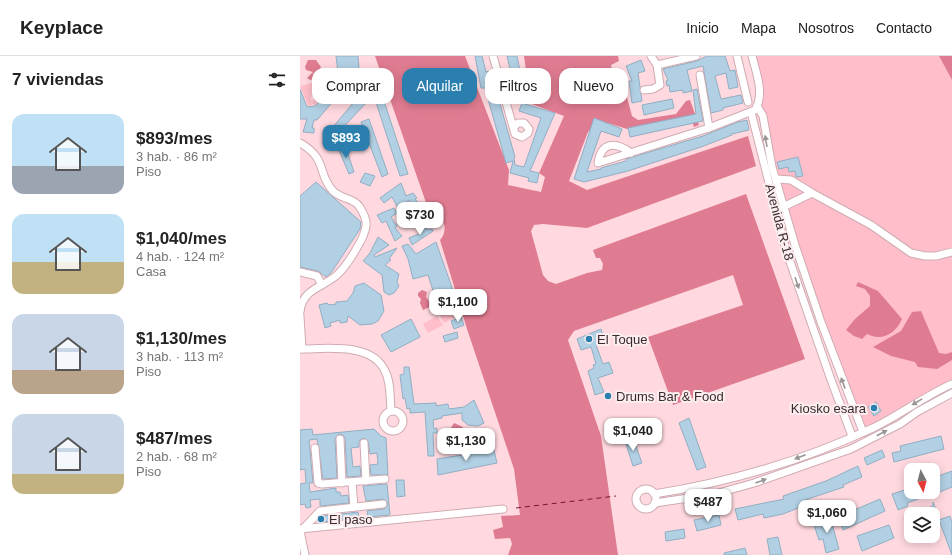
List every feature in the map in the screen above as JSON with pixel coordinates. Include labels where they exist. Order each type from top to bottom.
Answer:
[{"type":"street","points":[[493,56],[514,127]]},
{"type":"street","points":[[644,90],[653,89],[660,85],[657,65],[651,56]]},
{"type":"street","points":[[657,65],[696,56]]},
{"type":"street","points":[[737,56],[748,102]]},
{"type":"street","points":[[630,153],[709,128],[751,112],[757,106],[760,89],[752,56]]},
{"type":"street","points":[[700,75],[709,128]]},
{"type":"street","points":[[757,106],[763,116],[766,138],[775,177],[791,180],[871,226],[911,253],[925,256],[936,256],[952,252]]},
{"type":"street","points":[[751,112],[767,179]]},
{"type":"street","points":[[300,143],[315,154],[332,190],[338,195],[359,206],[365,215],[367,225],[363,236],[346,264],[337,275],[310,291],[304,297],[300,312]]},
{"type":"street","name":"Avenida R-18","points":[[852,436],[800,294],[786,250],[767,179],[775,177],[821,322],[862,432]]},
{"type":"street","points":[[776,211],[812,193]]},
{"type":"street","points":[[300,272],[317,276],[322,285]]},
{"type":"street","points":[[300,316],[301,349],[358,350],[369,354],[380,362],[386,372],[391,411]]},
{"type":"street","points":[[654,494],[696,487],[775,466],[876,426],[930,394],[952,384]]},
{"type":"street","points":[[655,503],[654,494],[650,490],[643,490],[638,493],[636,499],[638,505],[644,508],[650,508],[655,503],[715,494],[754,483],[851,449],[900,424],[917,412],[952,392]]},
{"type":"street","points":[[340,439],[342,483]]},
{"type":"street","points":[[364,443],[366,481]]},
{"type":"street","points":[[315,448],[318,483],[342,483],[385,479]]},
{"type":"street","points":[[352,482],[354,507]]},
{"type":"street","points":[[301,530],[320,511],[383,504]]},
{"type":"street","points":[[301,530],[504,509]]},
{"type":"street","points":[[301,530],[305,555]]},
{"type":"shaded area","points":[[375,56],[465,56],[470,68],[402,68],[402,104],[477,104],[477,87],[509,170],[508,185],[541,192],[545,177],[539,173],[564,116],[531,104],[551,104],[551,68],[526,68],[524,56],[618,56],[619,61],[611,65],[612,68],[559,68],[559,104],[628,104],[628,101],[632,116],[638,120],[676,114],[686,101],[690,100],[699,125],[694,127],[690,116],[627,129],[608,123],[595,125],[588,132],[569,181],[587,190],[748,136],[756,166],[587,228],[543,224],[534,225],[531,231],[543,275],[548,281],[556,284],[587,273],[602,270],[603,264],[600,258],[596,258],[593,250],[746,194],[805,359],[673,405],[648,337],[743,305],[733,275],[574,331],[568,340],[601,436],[618,555],[508,555],[512,544],[510,538],[495,539],[493,530],[503,527],[501,516],[520,515],[514,469],[467,329],[440,240],[443,236],[445,228],[443,221],[440,218],[431,217],[392,104],[394,104],[394,68],[379,68]]},
{"type":"shaded area","points":[[752,56],[939,56],[952,80],[952,384],[863,432],[821,322],[766,138],[755,110],[760,98]]},
{"type":"shaded area","points":[[939,56],[952,56],[952,80]]},
{"type":"shaded area","points":[[308,60],[316,60],[321,67],[312,68],[312,72],[306,70],[305,67]]},
{"type":"shaded area","points":[[312,73],[312,79],[307,78]]},
{"type":"shaded area","points":[[312,83],[312,105],[308,106],[300,86]]},
{"type":"shaded area","points":[[858,282],[878,291],[902,319],[896,328],[888,335],[878,337],[867,334],[862,339],[854,336],[846,330],[855,319],[870,306],[870,296],[865,289],[856,286]]},
{"type":"shaded area","points":[[422,290],[427,292],[426,297],[432,306],[423,310],[420,303],[421,299],[418,296],[418,293]]},
{"type":"shaded area","points":[[454,307],[458,316],[444,323],[439,314]]},
{"type":"shaded area","points":[[921,311],[939,353],[946,354],[952,352],[952,360],[937,369],[918,367],[915,362],[891,356],[873,347],[901,331],[912,312]]},
{"type":"shaded area","points":[[437,316],[443,325],[428,333],[423,324]]},
{"type":"shaded area","points":[[454,423],[463,427],[461,433],[454,437],[467,440],[471,435],[471,431],[481,437],[482,445],[447,447],[444,439]]},
{"type":"building","points":[[336,56],[358,56],[359,68],[337,68]]},
{"type":"building","points":[[475,56],[482,56],[485,68],[485,88],[481,88]]},
{"type":"building","points":[[507,56],[517,56],[519,68],[510,68]]},
{"type":"building","points":[[707,56],[725,56],[730,71],[735,70],[738,87],[729,89],[726,73],[715,76],[721,99],[741,95],[743,103],[711,113],[703,66],[687,70],[692,91],[683,93],[683,90],[670,92],[669,85],[667,86],[666,81],[668,80],[663,69],[697,61]]},
{"type":"building","points":[[641,60],[645,71],[638,73],[642,101],[632,103],[629,81],[632,81],[626,66]]},
{"type":"building","points":[[300,89],[307,107],[315,106],[317,104],[331,104],[317,120],[314,120],[312,128],[314,128],[314,133],[303,132],[307,119],[300,119]]},
{"type":"building","points":[[697,89],[703,121],[630,137],[628,128],[696,114],[693,90]]},
{"type":"building","points":[[672,99],[674,108],[644,115],[642,105]]},
{"type":"building","points":[[352,104],[365,104],[331,140],[327,134]]},
{"type":"building","points":[[377,104],[385,104],[408,174],[400,176]]},
{"type":"building","points":[[489,104],[500,104],[515,157],[515,165],[524,167],[541,118],[519,111],[522,104],[555,113],[530,171],[539,173],[537,183],[528,181],[529,178],[510,173],[513,161],[506,163]]},
{"type":"building","points":[[594,118],[622,129],[619,137],[601,131],[587,172],[601,169],[626,161],[626,159],[703,136],[738,122],[747,120],[749,130],[732,134],[701,147],[628,171],[584,182],[574,179]]},
{"type":"building","points":[[369,119],[388,174],[382,177],[361,122]]},
{"type":"building","points":[[355,129],[360,133],[351,143],[345,139]]},
{"type":"building","points":[[345,145],[354,172],[349,174],[338,148]]},
{"type":"building","points":[[798,157],[803,176],[796,177],[795,171],[789,172],[788,167],[779,169],[777,162]]},
{"type":"building","points":[[365,173],[375,176],[370,186],[360,182]]},
{"type":"building","points":[[316,182],[361,222],[360,229],[331,273],[326,277],[318,271],[300,267],[300,196]]},
{"type":"building","points":[[401,183],[406,196],[413,193],[417,198],[415,199],[422,208],[418,210],[427,221],[420,225],[409,200],[398,208],[392,197],[384,203],[380,198]]},
{"type":"building","points":[[394,208],[397,213],[391,217],[397,226],[395,228],[402,236],[395,241],[386,221],[382,223],[377,215]]},
{"type":"building","points":[[426,228],[428,230],[432,229],[433,231],[412,245],[409,238],[421,233],[420,230]]},
{"type":"building","points":[[378,237],[389,245],[374,255],[375,257],[397,248],[389,259],[391,260],[385,265],[399,274],[397,282],[399,286],[394,293],[389,295],[384,292],[382,275],[363,261],[370,253]]},
{"type":"building","points":[[436,242],[456,299],[438,306],[428,275],[413,279],[408,259],[402,246],[408,244],[416,254]]},
{"type":"building","points":[[364,283],[381,295],[384,311],[378,321],[372,324],[360,325],[348,316],[347,322],[340,323],[340,320],[330,323],[331,326],[325,328],[319,305],[327,303],[329,305],[336,304],[336,302],[347,301],[353,293],[355,286]]},
{"type":"building","points":[[461,317],[464,325],[454,329],[451,321]]},
{"type":"building","points":[[411,319],[420,337],[391,352],[381,335]]},
{"type":"building","points":[[601,329],[605,342],[596,345],[603,364],[609,362],[613,373],[598,378],[604,392],[595,395],[588,371],[594,368],[593,365],[596,364],[591,347],[581,350],[577,339]]},
{"type":"building","points":[[457,332],[458,338],[445,342],[443,336]]},
{"type":"building","points":[[404,367],[409,367],[414,404],[436,403],[436,406],[448,404],[449,409],[464,407],[474,400],[484,423],[478,426],[468,425],[462,420],[462,413],[442,416],[442,418],[433,420],[434,429],[437,428],[437,433],[433,433],[434,456],[428,456],[425,412],[410,413],[410,408],[407,409],[405,398],[403,399],[400,375],[404,374]]},
{"type":"building","points":[[876,402],[881,411],[874,416],[868,407]]},
{"type":"building","points":[[689,418],[706,467],[697,470],[679,423]]},
{"type":"building","points":[[312,429],[313,435],[374,429],[381,436],[386,438],[388,475],[371,475],[370,465],[378,464],[377,453],[370,454],[368,441],[363,438],[359,441],[359,447],[351,448],[353,467],[360,466],[361,476],[347,477],[345,438],[343,435],[339,434],[335,439],[337,478],[323,479],[317,439],[309,440],[313,483],[309,483],[310,492],[336,488],[336,492],[340,492],[341,496],[348,495],[349,503],[320,506],[320,499],[310,500],[311,507],[306,508],[305,504],[300,505],[300,484],[306,483],[305,469],[300,470],[300,430]]},
{"type":"building","points":[[941,436],[944,449],[894,462],[892,453],[901,451],[900,446]]},
{"type":"building","points":[[633,438],[642,463],[633,466],[625,441]]},
{"type":"building","points":[[494,450],[497,463],[438,475],[437,459]]},
{"type":"building","points":[[882,450],[885,457],[867,465],[864,458]]},
{"type":"building","points":[[858,466],[862,477],[843,485],[844,487],[805,500],[806,505],[783,514],[764,518],[763,514],[738,520],[735,509],[784,499],[783,496],[826,481]]},
{"type":"building","points":[[952,471],[952,487],[940,492],[940,475]]},
{"type":"building","points":[[396,480],[404,480],[405,496],[397,497]]},
{"type":"building","points":[[387,484],[390,515],[368,517],[367,511],[384,509],[388,503],[383,499],[366,501],[363,486]]},
{"type":"building","points":[[904,490],[904,499],[918,499],[907,503],[908,506],[898,510],[892,494]]},
{"type":"building","points":[[880,499],[885,511],[843,530],[838,517]]},
{"type":"building","points":[[358,512],[359,518],[323,522],[323,516]]},
{"type":"building","points":[[719,515],[721,525],[697,531],[694,520]]},
{"type":"building","points":[[829,516],[839,549],[826,553],[823,539],[819,540],[813,522]]},
{"type":"building","points":[[950,516],[952,522],[952,555],[940,523],[940,520]]},
{"type":"building","points":[[889,525],[894,538],[862,551],[857,536]]},
{"type":"building","points":[[684,529],[685,538],[666,541],[665,532]]},
{"type":"building","points":[[778,537],[782,555],[770,555],[767,539]]},
{"type":"building","points":[[745,548],[747,555],[724,555],[724,553]]},
{"type":"ferry route","points":[[516,508],[616,496]]},
{"type":"place","name":"El Toque","points":[[589,339]]},
{"type":"place","name":"Drums Bar & Food","points":[[608,396]]},
{"type":"place","name":"Kiosko esara","points":[[874,408]]},
{"type":"place","name":"El paso","points":[[321,519]]}]
